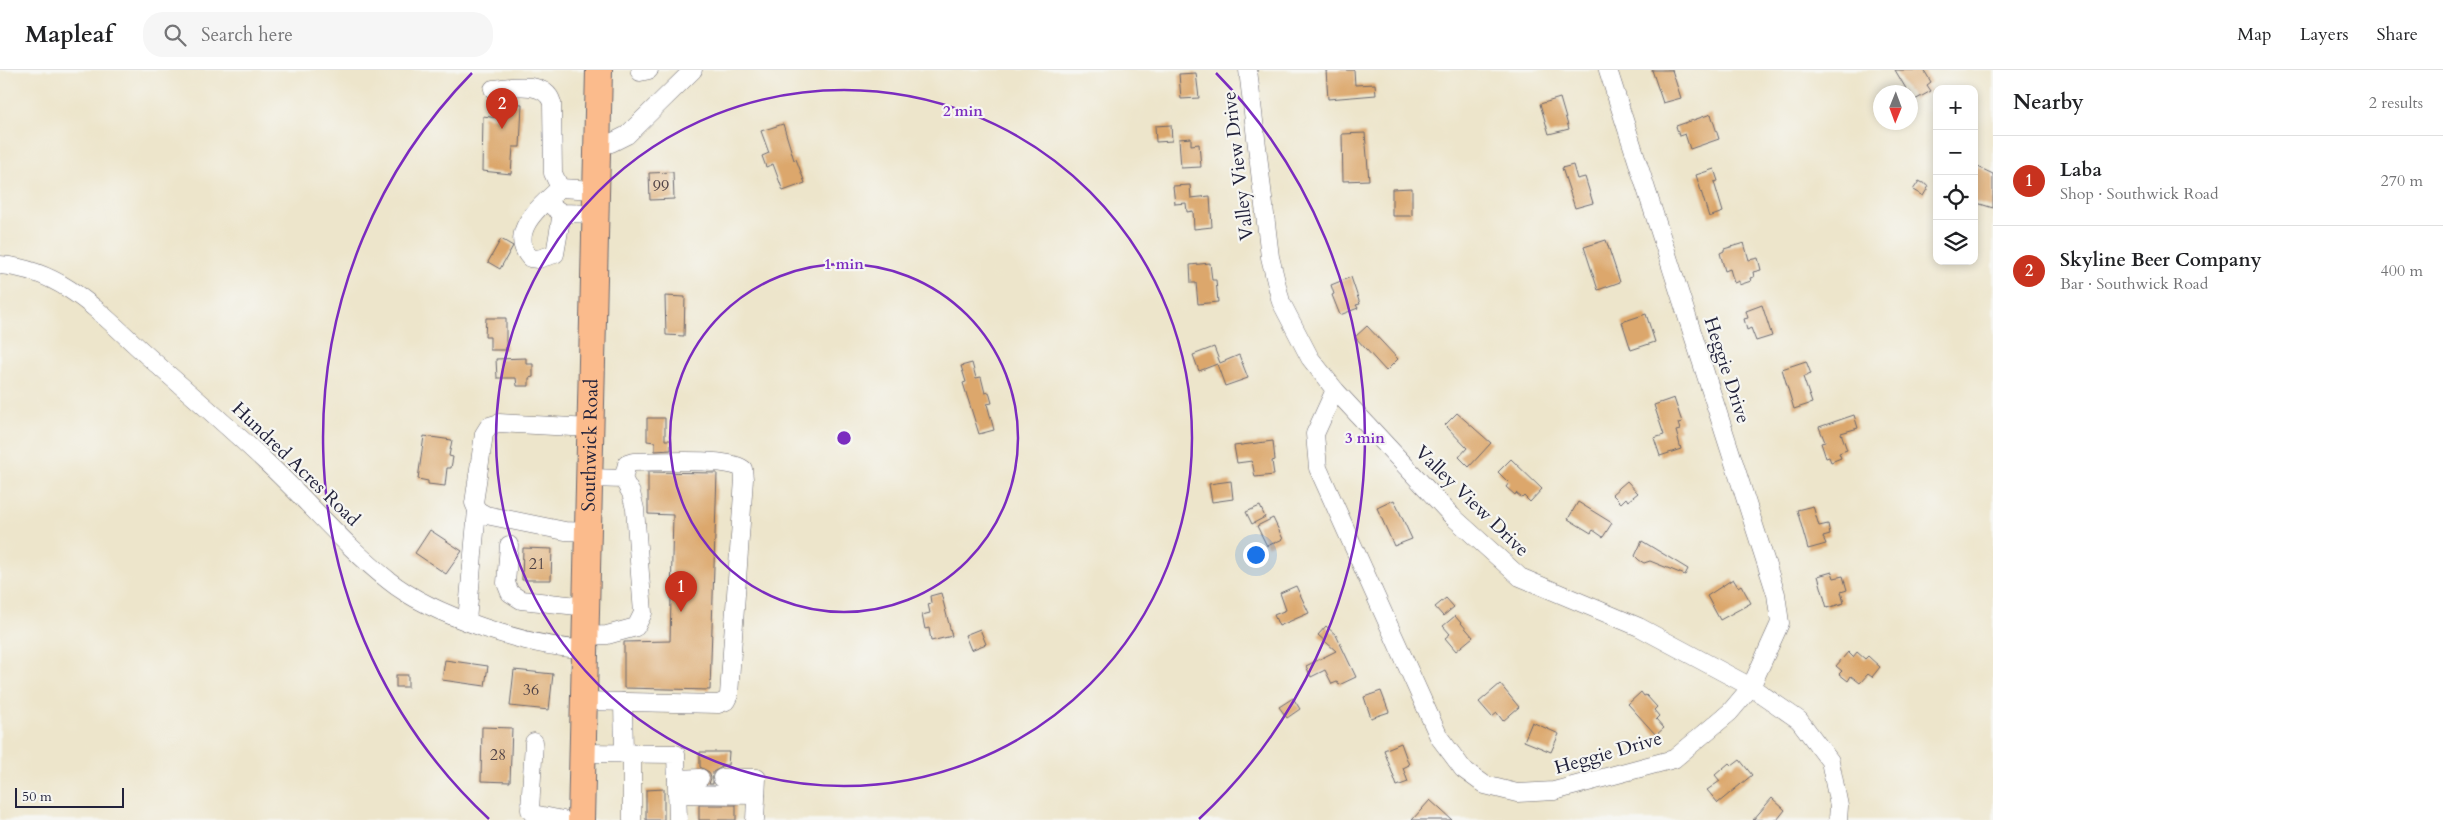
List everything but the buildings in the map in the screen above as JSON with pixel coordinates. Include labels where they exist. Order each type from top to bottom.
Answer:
[{"type":"highway","name":"Southwick Road","points":[[581,820],[599,70]]},
{"type":"street","points":[[597,145],[611,143],[627,134],[693,70]]},
{"type":"street","name":"Valley View Drive","points":[[1248,70],[1270,257],[1281,302],[1310,358],[1335,390],[1452,516],[1520,577],[1639,627],[1751,687],[1799,720],[1830,761],[1839,806],[1838,820]]},
{"type":"street","name":"Heggie Drive","points":[[1335,390],[1315,434],[1318,468],[1439,737],[1463,769],[1485,785],[1517,793],[1554,791],[1674,759],[1730,712],[1751,687],[1780,623],[1776,594],[1608,70]]},
{"type":"street","points":[[493,88],[524,87],[542,90],[550,96],[552,103],[553,173],[560,188],[596,202]]},
{"type":"street","points":[[560,188],[524,226],[522,246],[530,258],[538,259],[555,254],[562,213]]},
{"type":"street","points":[[545,202],[562,213]]},
{"type":"street","points":[[562,213],[596,202]]},
{"type":"street","name":"Hundred Acres Road","points":[[0,265],[28,269],[47,276],[60,282],[92,306],[266,462],[390,582],[420,600],[467,621],[564,649],[636,627],[643,613],[635,509],[631,493],[623,480]]},
{"type":"street","points":[[467,621],[477,510],[474,503],[484,434],[488,426],[499,423],[591,428]]},
{"type":"street","points":[[584,701],[718,704],[726,701],[728,695],[744,479],[742,469],[737,465],[716,462],[633,462],[627,464],[623,480],[590,478]]},
{"type":"street","points":[[477,510],[486,515],[564,531],[588,532]]},
{"type":"street","points":[[510,545],[506,583],[510,593],[521,600],[587,607]]},
{"type":"street","points":[[623,702],[632,820]]},
{"type":"street","points":[[534,742],[530,810],[533,814],[562,820]]},
{"type":"street","points":[[583,753],[676,754],[678,820]]},
{"type":"street","points":[[677,786],[700,778]]},
{"type":"street","points":[[722,778],[757,778],[755,820]]},
{"type":"street","points":[[677,786],[756,795]]},
{"type":"place","name":"Skyline Beer Company","points":[[502,129]]},
{"type":"place","name":"Laba","points":[[681,612]]}]
